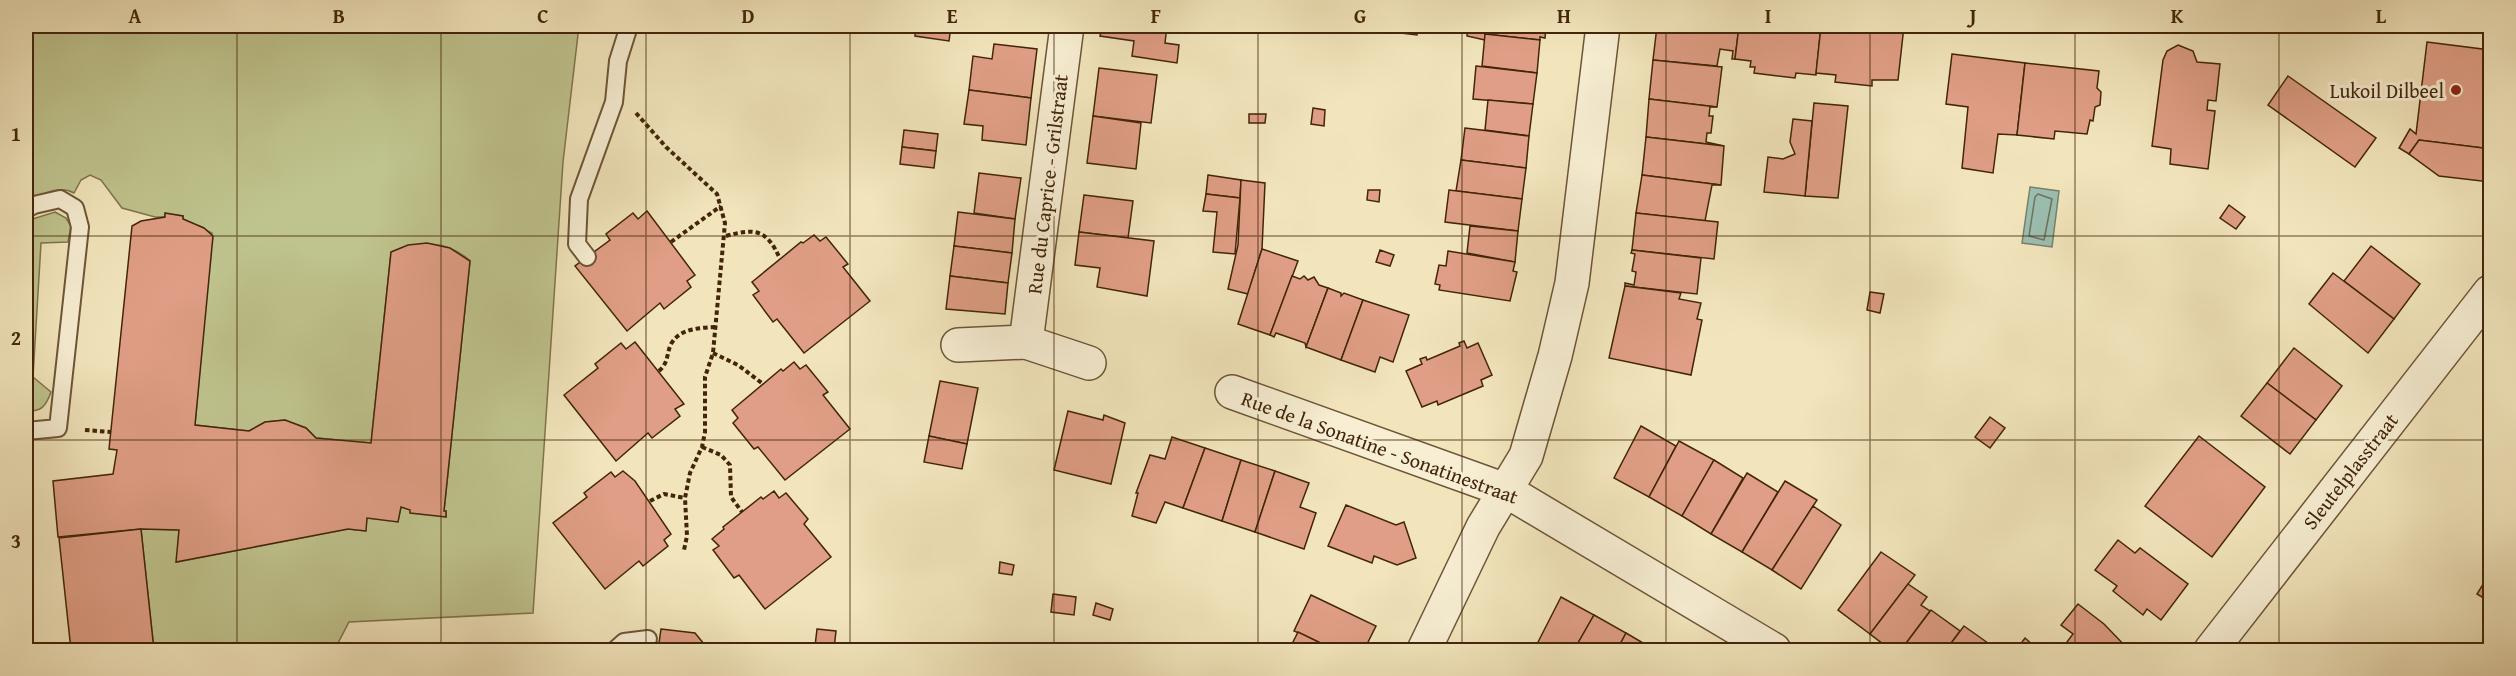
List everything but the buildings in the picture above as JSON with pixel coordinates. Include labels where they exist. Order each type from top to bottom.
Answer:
[{"type":"street","name":"Rue du Caprice - Grilstraat","points":[[1026,342],[1067,26]]},
{"type":"street","points":[[1424,651],[1483,527],[1526,456],[1572,283],[1603,26]]},
{"type":"street","name":"Sleutelplasstraat","points":[[2211,651],[2490,292]]},
{"type":"street","points":[[958,345],[1026,342],[1089,363]]},
{"type":"street","name":"Rue de la Sonatine - Sonatinestraat","points":[[1232,392],[1505,490],[1774,651]]},
{"type":"lane","points":[[587,257],[577,244],[579,199],[614,102],[618,61],[629,26]]},
{"type":"lane","points":[[26,209],[34,205],[60,200],[75,208],[80,227],[58,428],[26,431]]},
{"type":"lane","points":[[615,651],[624,642],[648,639]]},
{"type":"path","points":[[2475,26],[2490,27]]},
{"type":"path","points":[[614,102],[637,114],[666,147],[717,194],[726,236],[719,273],[713,353],[705,377],[705,432],[702,447],[690,473],[685,498],[687,536],[684,550]]},
{"type":"path","points":[[671,242],[721,206]]},
{"type":"path","points":[[726,236],[746,231],[762,233],[773,242],[780,259]]},
{"type":"path","points":[[659,371],[666,365],[671,344],[681,333],[697,328],[716,327]]},
{"type":"path","points":[[713,353],[738,365],[762,384]]},
{"type":"path","points":[[702,447],[721,455],[730,465],[731,497],[742,512]]},
{"type":"path","points":[[650,501],[664,494],[685,498]]},
{"type":"green space","points":[[26,26],[579,26],[563,162],[533,613],[349,622],[337,645],[310,650],[154,650],[141,529],[179,530],[177,562],[348,529],[365,531],[367,518],[398,521],[401,507],[446,517],[446,511],[444,511],[470,261],[452,249],[432,244],[411,245],[391,252],[371,443],[316,438],[306,428],[285,420],[265,422],[249,431],[195,425],[212,233],[183,219],[183,216],[165,214],[165,217],[155,217],[122,208],[101,180],[90,175],[81,180],[74,193],[56,190],[26,202]]},
{"type":"green space","points":[[55,212],[66,218],[71,226],[68,242],[41,243],[33,377],[51,392],[42,407],[36,410],[26,410],[26,221]]},
{"type":"water","points":[[2030,187],[2059,191],[2052,247],[2022,243]]},
{"type":"place","name":"Lukoil Dilbeel","points":[[2456,90]]}]
